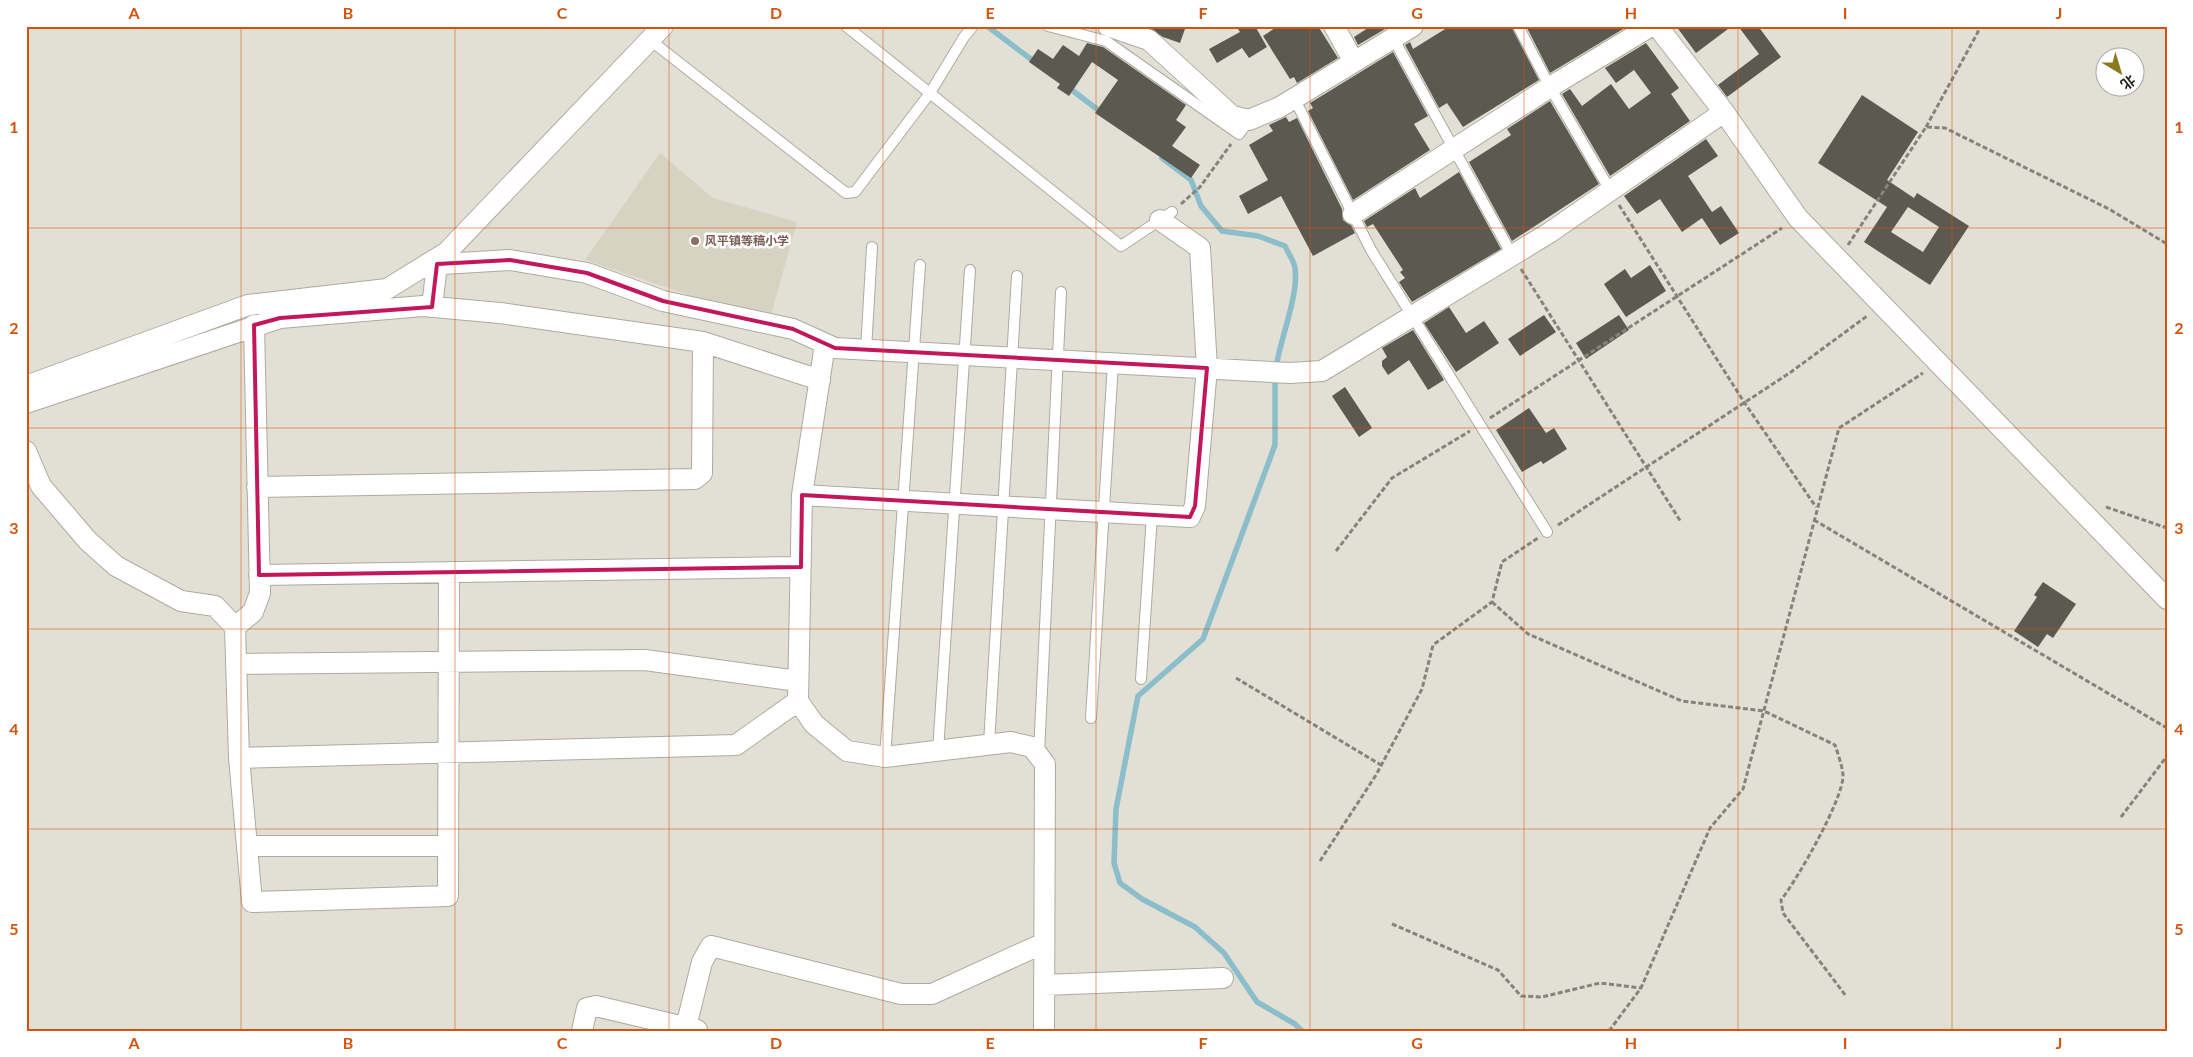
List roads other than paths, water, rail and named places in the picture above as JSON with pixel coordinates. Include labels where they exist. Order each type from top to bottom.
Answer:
[{"type":"street","points":[[1108,26],[1149,40],[1244,127],[1413,26]]},
{"type":"street","points":[[1334,26],[1354,62]]},
{"type":"street","points":[[1353,214],[1550,87],[1651,26]]},
{"type":"street","points":[[1656,26],[1724,112],[1798,218],[2167,599]]},
{"type":"street","points":[[26,386],[248,305],[387,288],[432,265],[447,252],[656,33]]},
{"type":"street","points":[[432,265],[510,260],[587,272],[663,301],[793,329],[835,348],[1290,373],[1322,372],[1512,255],[1724,112]]},
{"type":"street","points":[[802,495],[1190,518],[1196,506],[1207,368],[1200,248],[1166,216]]},
{"type":"street","points":[[432,265],[432,307]]},
{"type":"street","points":[[26,403],[254,325],[280,318],[432,307],[500,312],[703,342],[820,380]]},
{"type":"street","points":[[235,627],[253,612],[260,593],[254,325]]},
{"type":"street","points":[[257,487],[695,479],[702,473],[703,342]]},
{"type":"street","points":[[826,344],[802,495],[798,691],[814,724],[847,751],[885,757],[1010,742],[1032,747],[1045,764],[1044,1031]]},
{"type":"street","points":[[26,451],[41,486],[88,541],[116,566],[181,601],[216,606],[235,627],[238,758],[252,902],[448,896],[449,572]]},
{"type":"street","points":[[259,575],[801,567]]},
{"type":"street","points":[[236,664],[644,660],[798,691]]},
{"type":"street","points":[[238,758],[736,745],[798,691]]},
{"type":"street","points":[[247,846],[448,846]]},
{"type":"street","points":[[582,1031],[587,1008],[596,1006],[690,1030],[702,962],[711,946],[901,994],[932,994],[1044,943]]},
{"type":"street","points":[[1044,985],[1223,978]]},
{"type":"lane","points":[[846,26],[1121,246],[1166,216]]},
{"type":"lane","points":[[656,33],[846,193],[856,192],[930,93],[964,37],[973,26]]},
{"type":"lane","points":[[1048,26],[1106,41],[1244,127]]},
{"type":"lane","points":[[1518,26],[1550,87],[1610,190]]},
{"type":"lane","points":[[1393,38],[1453,151],[1512,255]]},
{"type":"lane","points":[[1294,98],[1371,250],[1548,532]]},
{"type":"lane","points":[[866,350],[872,247]]},
{"type":"lane","points":[[885,757],[920,265]]},
{"type":"lane","points":[[938,750],[970,270]]},
{"type":"lane","points":[[989,744],[1018,276]]},
{"type":"lane","points":[[1038,756],[1061,292]]},
{"type":"lane","points":[[1091,718],[1113,363]]},
{"type":"lane","points":[[1140,679],[1152,515]]},
{"type":"waterway","points":[[987,26],[1036,63]]},
{"type":"waterway","points":[[1068,87],[1102,113]]},
{"type":"waterway","points":[[1162,158],[1191,180],[1201,206],[1222,231],[1258,236],[1285,246],[1295,268],[1295,279],[1292,304],[1276,368]]},
{"type":"waterway","points":[[1275,377],[1275,445],[1203,639],[1138,696],[1116,809],[1114,863],[1120,883],[1142,899],[1195,927],[1224,953],[1257,1002],[1295,1024],[1302,1031]]},
{"type":"place","name":"风平镇等稿小学","points":[[695,241]]}]
